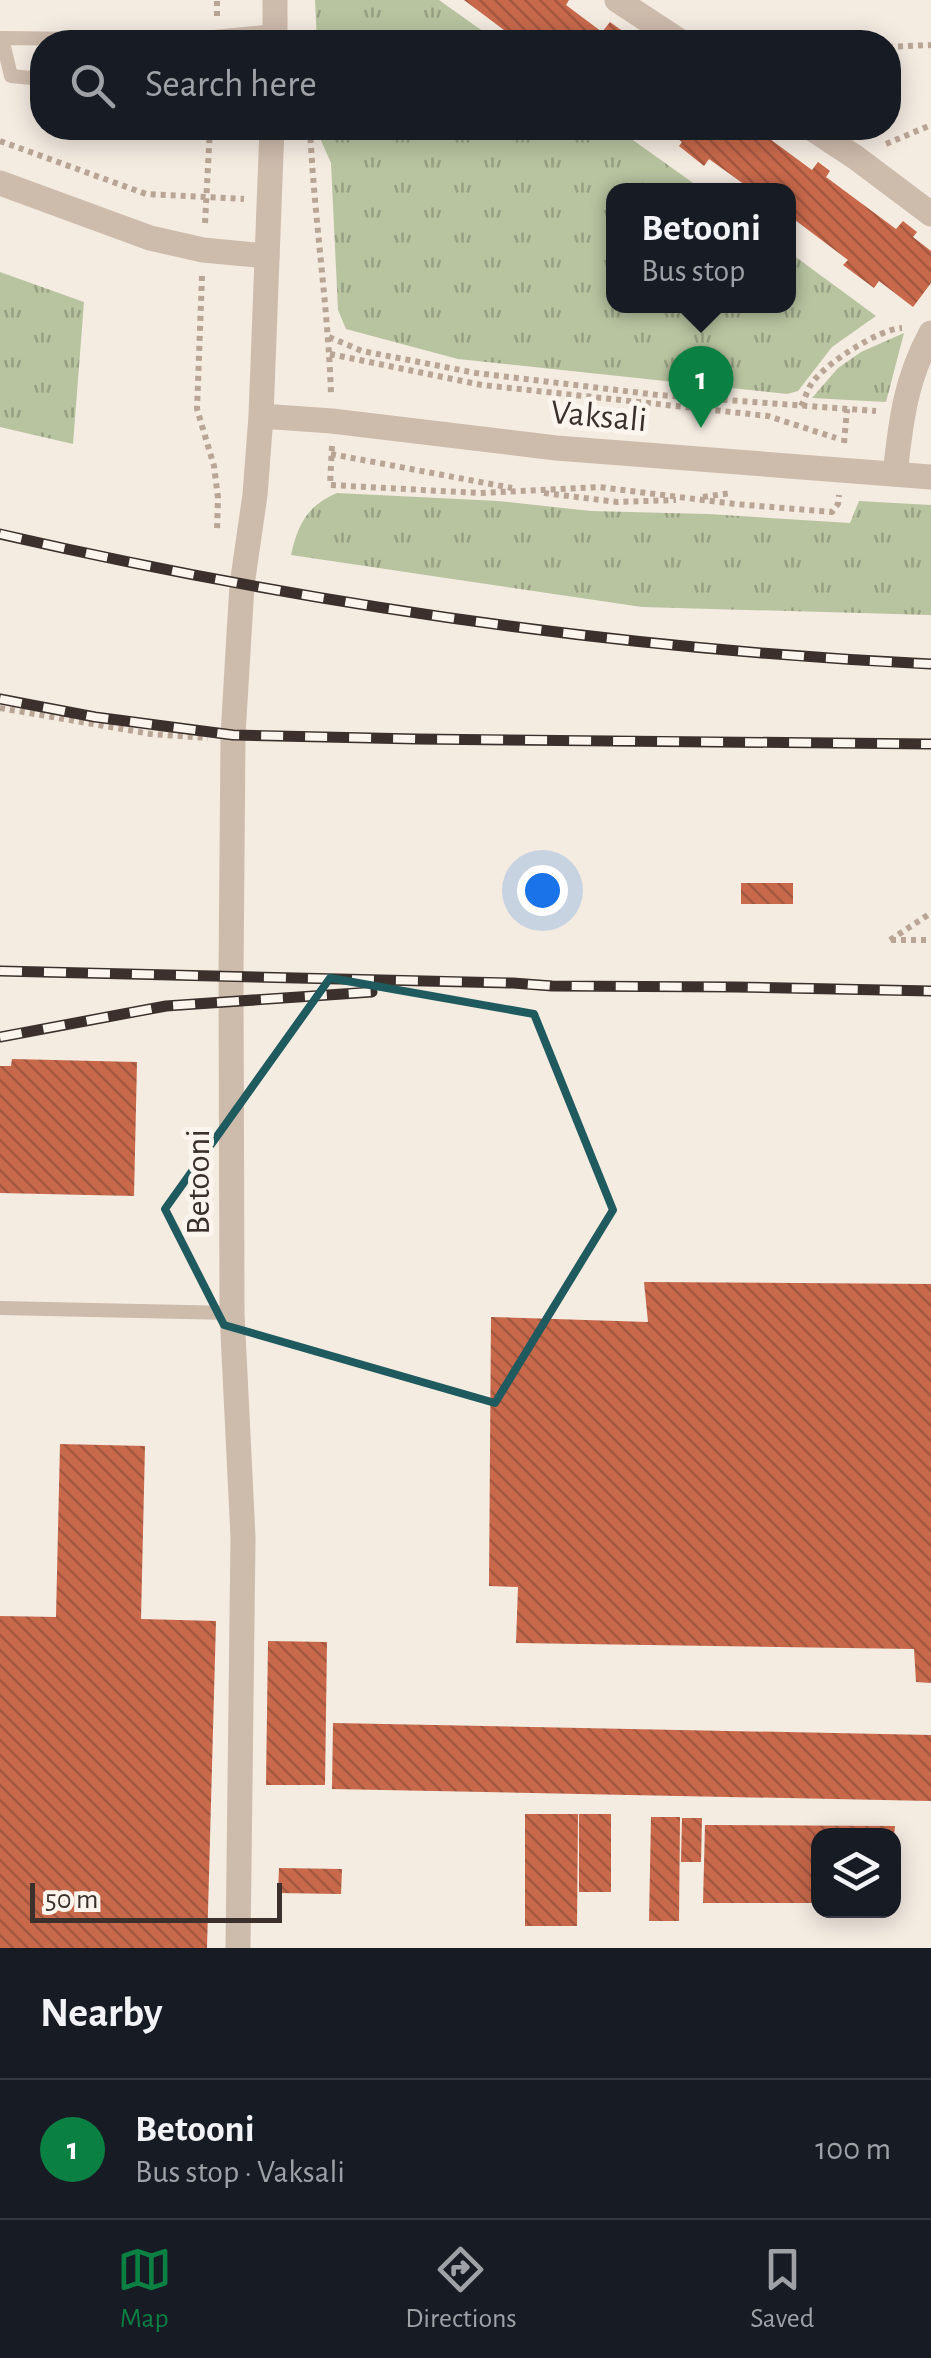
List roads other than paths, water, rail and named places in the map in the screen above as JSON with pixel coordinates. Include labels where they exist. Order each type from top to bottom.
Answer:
[{"type":"street","points":[[274,0],[275,30]]},
{"type":"street","points":[[617,0],[663,30]]},
{"type":"street","name":"Betooni","points":[[238,1948],[243,1537],[232,1312],[233,734],[242,585],[261,416],[271,140]]},
{"type":"street","points":[[829,140],[931,214]]},
{"type":"street","points":[[0,183],[150,238],[204,250],[267,256]]},
{"type":"street","points":[[896,462],[902,413],[924,330]]},
{"type":"street","name":"Vaksali","points":[[261,416],[556,448],[896,462],[931,477]]},
{"type":"lane","points":[[30,38],[1,38],[11,76],[30,77]]},
{"type":"lane","points":[[0,1308],[232,1312]]},
{"type":"railway","points":[[0,534],[230,582],[462,620],[696,647],[931,664]]},
{"type":"railway","points":[[0,699],[95,717],[233,735],[931,744]]},
{"type":"railway","points":[[0,971],[552,986],[931,991]]},
{"type":"railway","points":[[0,1037],[166,1006],[372,992]]},
{"type":"place","name":"Betooni","points":[[701,428]]}]
